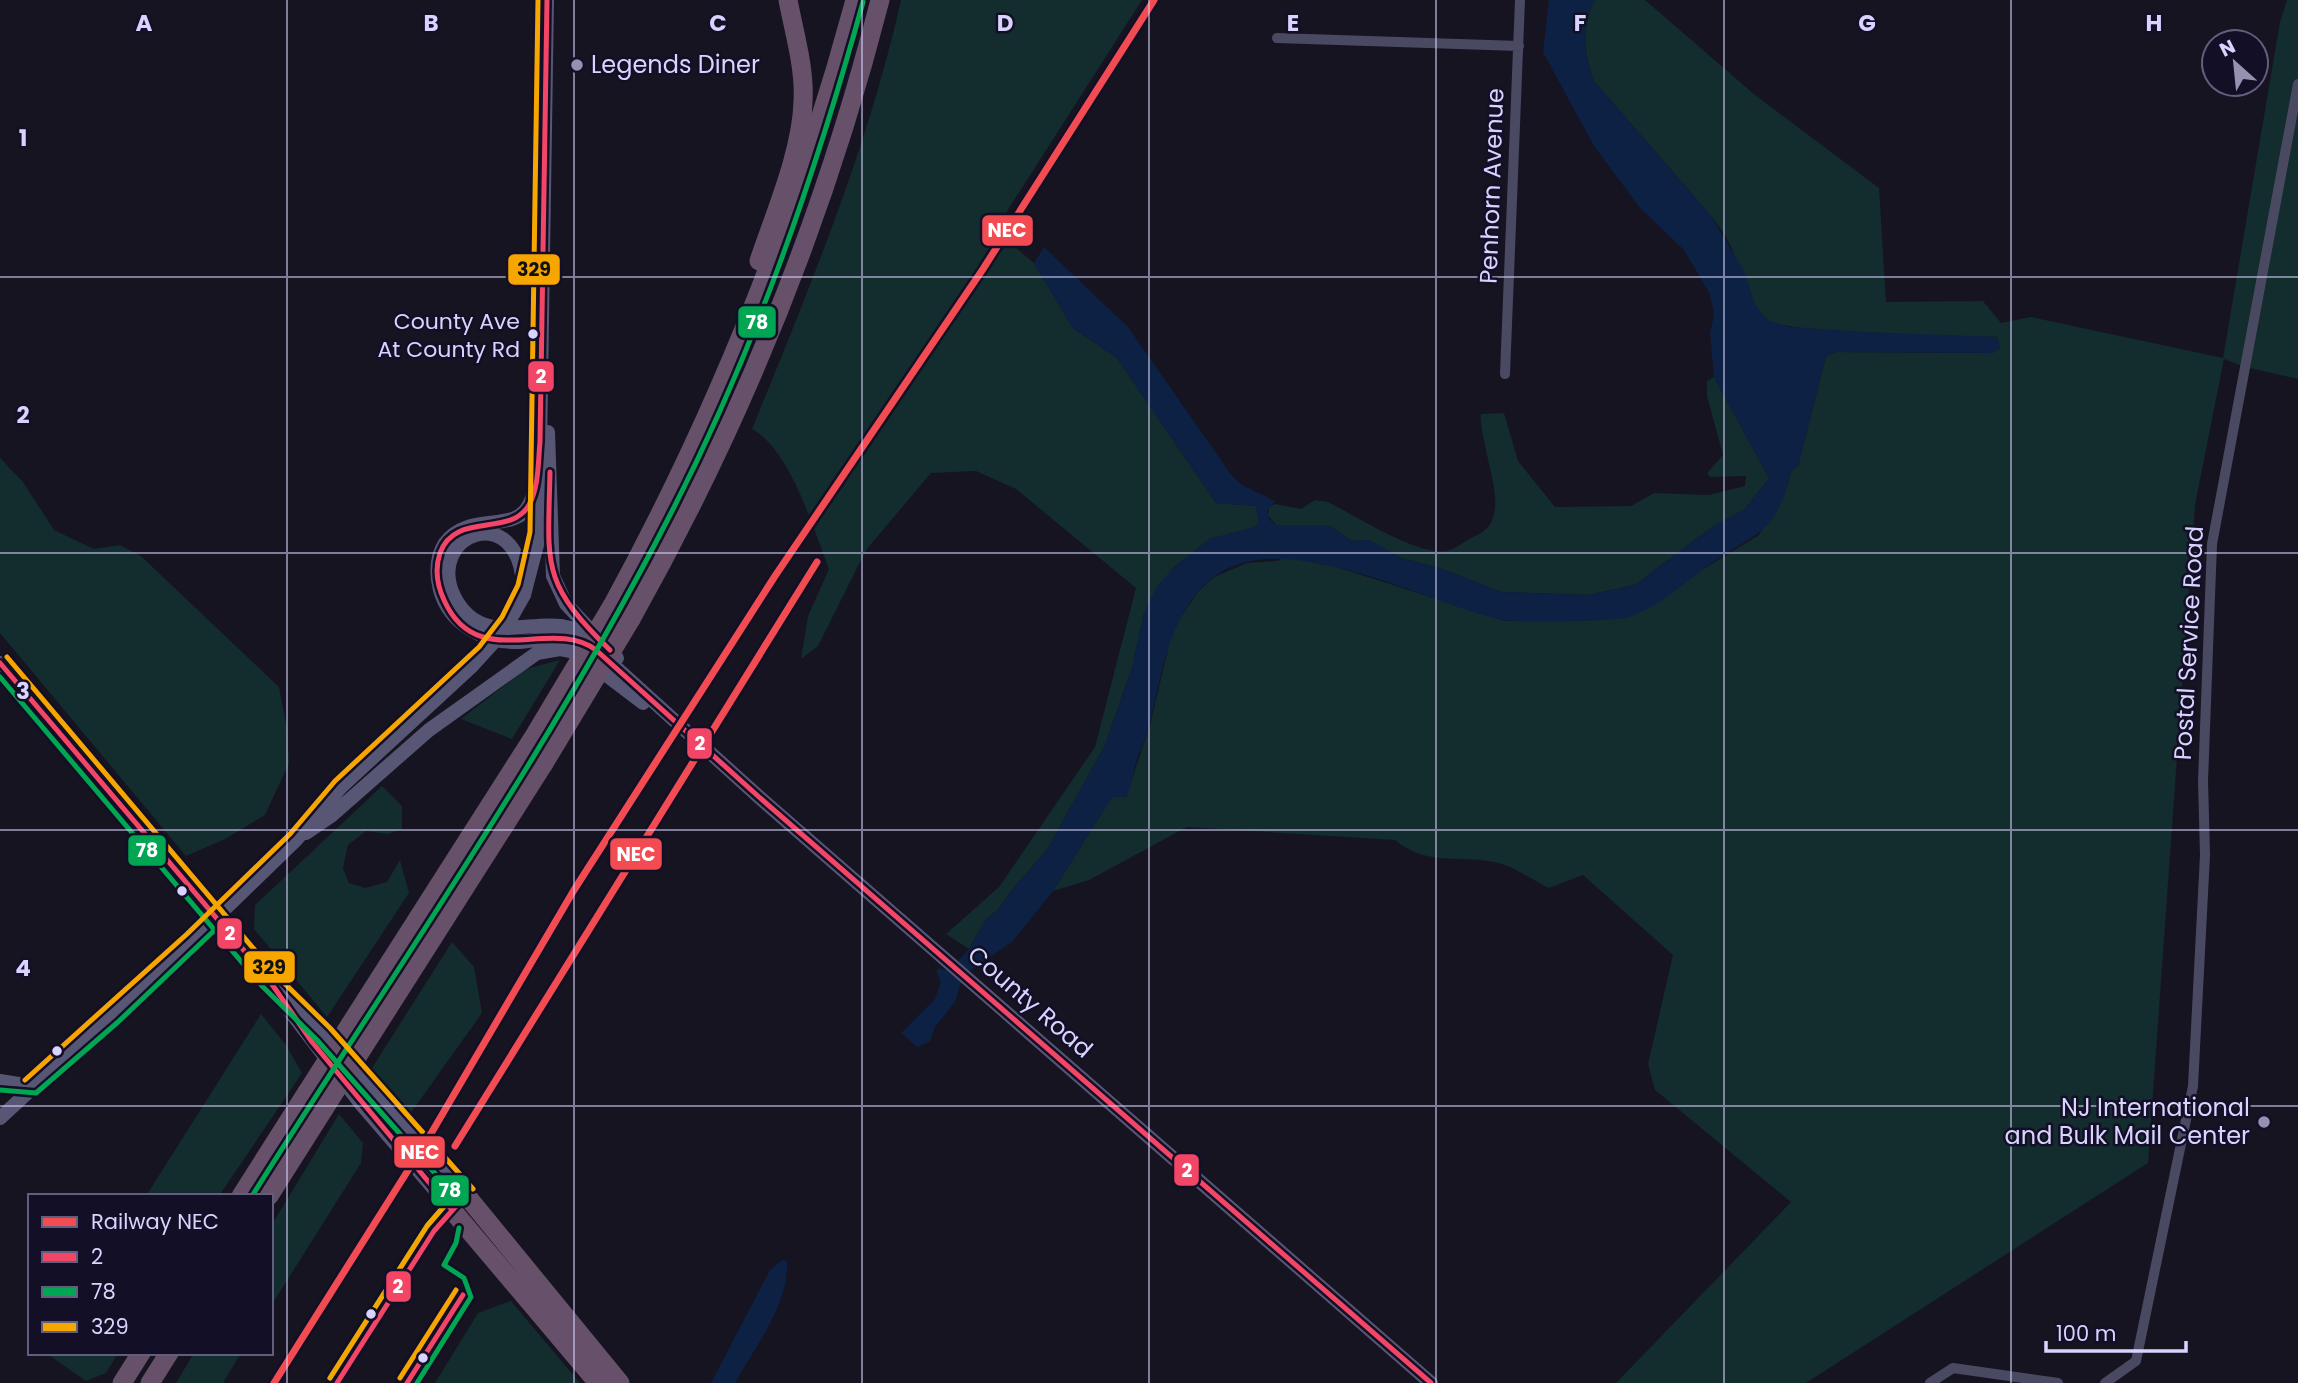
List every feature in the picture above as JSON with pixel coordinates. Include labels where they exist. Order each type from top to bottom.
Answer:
[{"type":"highway","points":[[728,371],[802,114],[803,87],[788,0]]},
{"type":"highway","points":[[242,1194],[542,724],[612,606],[665,506],[728,371],[801,180],[855,0]]},
{"type":"highway","points":[[270,1194],[543,765],[631,619],[710,467],[782,300],[836,149],[880,0]]},
{"type":"highway","points":[[466,1195],[620,1383]]},
{"type":"highway","points":[[452,1210],[598,1383]]},
{"type":"highway","points":[[122,1383],[140,1355]]},
{"type":"highway","points":[[150,1383],[168,1355]]},
{"type":"highway","points":[[165,1383],[182,1355]]},
{"type":"main road","points":[[0,1118],[32,1086],[112,1016],[296,840],[331,816],[347,791],[419,712],[430,706],[496,641],[524,595],[539,533],[547,0]]},
{"type":"main road","points":[[540,379],[549,446],[549,545],[554,580],[566,604],[654,702]]},
{"type":"main road","points":[[540,442],[528,508],[511,520],[468,525],[450,538],[438,560],[441,592],[461,622],[488,638],[519,642],[570,638],[584,642],[601,654]]},
{"type":"main road","points":[[524,595],[521,562],[507,541],[494,535],[477,534],[458,545],[451,560],[450,584],[458,603],[475,619],[508,629],[558,625],[574,629],[585,634],[601,654]]},
{"type":"main road","points":[[347,791],[530,656],[552,649],[569,650],[581,655],[717,759]]},
{"type":"main road","name":"County Road","points":[[601,654],[717,759],[1431,1383]]},
{"type":"main road","points":[[0,663],[269,980],[323,1034],[466,1195]]},
{"type":"main road","points":[[269,980],[312,1042],[452,1210]]},
{"type":"main road","points":[[0,1081],[32,1086]]},
{"type":"main road","points":[[0,1111],[0,1118]]},
{"type":"street","name":"Penhorn Avenue","points":[[1505,374],[1520,0]]},
{"type":"street","points":[[1277,38],[1519,46]]},
{"type":"street","name":"Postal Service Road","points":[[2105,1383],[2136,1360],[2193,1086],[2206,855],[2203,781],[2212,544],[2298,84]]},
{"type":"street","points":[[1930,1383],[1953,1368],[2058,1383]]},
{"type":"green space","points":[[901,0],[1142,0],[995,230],[1034,263],[1073,328],[1117,358],[1216,503],[1256,506],[1259,521],[1256,527],[1210,539],[1173,568],[1144,613],[1132,668],[1105,745],[1047,850],[998,910],[986,919],[969,949],[946,934],[999,887],[1095,747],[1136,588],[1016,489],[976,471],[931,473],[866,550],[818,646],[801,659],[808,616],[829,569],[808,512],[789,472],[766,440],[752,429],[836,218],[872,110]]},
{"type":"green space","points":[[1595,0],[1645,0],[1755,95],[1879,188],[1886,302],[1983,301],[2001,323],[2031,317],[2223,358],[2267,98],[2270,98],[2270,81],[2280,22],[2287,0],[2298,0],[2298,379],[2245,367],[2224,359],[2195,505],[2148,1163],[1806,1383],[1616,1383],[1791,1202],[1655,1090],[1648,1064],[1673,955],[1583,875],[1549,888],[1501,864],[1430,857],[1406,848],[1395,840],[1187,827],[1089,880],[1053,891],[1112,797],[1126,797],[1150,725],[1173,628],[1198,592],[1214,577],[1247,563],[1277,561],[1286,557],[1337,567],[1505,621],[1623,618],[1759,535],[1788,484],[1791,470],[1798,466],[1826,356],[1837,352],[1992,353],[2000,348],[1997,337],[1839,331],[1781,325],[1767,320],[1755,305],[1719,226],[1594,81],[1588,62],[1586,40]]},
{"type":"green space","points":[[1714,377],[1769,478],[1745,509],[1712,527],[1635,585],[1588,595],[1502,592],[1439,568],[1401,558],[1369,540],[1352,541],[1328,525],[1276,525],[1268,515],[1269,507],[1275,504],[1301,509],[1315,500],[1328,502],[1419,547],[1433,551],[1453,548],[1482,532],[1494,516],[1494,487],[1481,414],[1504,413],[1518,461],[1555,507],[1631,506],[1654,493],[1709,495],[1745,486],[1746,476],[1710,477],[1707,473],[1723,455],[1707,396],[1707,381]]},
{"type":"green space","points":[[0,458],[23,482],[54,530],[94,549],[120,545],[141,556],[279,687],[287,729],[289,763],[265,815],[225,839],[186,856],[0,633]]},
{"type":"green space","points":[[560,660],[512,739],[461,719],[526,669]]},
{"type":"green space","points":[[382,786],[402,806],[402,829],[388,834],[366,831],[348,845],[343,868],[349,883],[365,888],[387,882],[400,860],[409,893],[327,1017],[254,929],[255,905]]},
{"type":"green space","points":[[452,942],[474,967],[482,1013],[410,1114],[370,1071]]},
{"type":"green space","points":[[261,1014],[286,1045],[302,1073],[220,1194],[147,1194]]},
{"type":"green space","points":[[339,1114],[363,1143],[361,1163],[273,1303],[273,1223]]},
{"type":"green space","points":[[511,1301],[580,1383],[435,1383],[478,1313]]},
{"type":"green space","points":[[49,1355],[117,1355],[106,1373],[86,1381]]},
{"type":"green space","points":[[193,1355],[240,1355],[223,1383],[176,1383]]},
{"type":"water","points":[[1549,0],[1595,0],[1586,29],[1588,62],[1594,81],[1711,216],[1744,271],[1756,307],[1769,321],[1790,327],[1997,337],[2000,348],[1993,353],[1837,352],[1826,356],[1798,466],[1791,471],[1786,491],[1773,518],[1755,535],[1661,601],[1625,618],[1503,620],[1354,572],[1314,562],[1275,559],[1240,563],[1211,579],[1185,610],[1176,627],[1149,727],[1126,797],[1112,797],[1053,891],[1012,942],[972,969],[961,983],[955,1002],[935,1027],[930,1041],[917,1047],[901,1033],[935,999],[941,982],[936,971],[940,968],[949,971],[969,949],[986,919],[998,910],[1047,850],[1105,745],[1132,668],[1144,613],[1156,588],[1173,568],[1210,539],[1255,527],[1259,521],[1256,506],[1216,503],[1117,358],[1073,328],[1034,263],[1044,247],[1128,327],[1232,476],[1242,485],[1275,501],[1267,511],[1269,519],[1276,525],[1328,525],[1352,541],[1369,540],[1401,558],[1439,568],[1502,592],[1588,595],[1635,585],[1712,527],[1745,509],[1769,478],[1714,377],[1710,333],[1714,315],[1710,294],[1684,250],[1640,208],[1594,146],[1543,52]]},
{"type":"water","points":[[782,1260],[787,1261],[783,1293],[761,1340],[735,1383],[711,1383],[770,1270]]},
{"type":"rail line","name":"NEC","points":[[274,1383],[429,1137],[574,890],[775,576],[983,269],[1154,0]]},
{"type":"rail line","name":"NEC","points":[[455,1146],[817,562]]},
{"type":"transit line","name":"329","points":[[25,1080],[187,934],[290,834],[335,781],[479,647],[502,617],[518,585],[530,532],[538,0]]},
{"type":"transit line","name":"2","points":[[547,0],[540,442],[536,482],[529,505],[520,515],[509,521],[458,532],[447,540],[440,553],[438,582],[444,600],[458,622],[475,634],[495,639],[558,638],[578,641],[596,650],[759,797],[1431,1383]]},
{"type":"transit line","name":"78","points":[[253,1194],[522,775],[574,690],[670,515],[729,391],[780,264],[824,134],[863,2]]},
{"type":"transit line","name":"2","points":[[550,472],[549,529],[553,570],[571,607],[610,650]]},
{"type":"transit line","name":"329","points":[[7,657],[275,974],[330,1028],[473,1189]]},
{"type":"transit line","name":"2","points":[[0,663],[269,980],[312,1042],[452,1210]]},
{"type":"transit line","name":"78","points":[[0,677],[262,986],[317,1040],[454,1195],[427,1226],[330,1378]]},
{"type":"transit line","name":"78","points":[[0,1090],[36,1093],[118,1022],[221,924]]},
{"type":"transit line","name":"329","points":[[330,1378],[427,1226],[459,1189]]},
{"type":"transit line","name":"2","points":[[337,1383],[434,1231],[466,1195]]},
{"type":"transit line","name":"78","points":[[417,1383],[471,1297],[464,1278],[444,1265],[456,1243],[459,1228]]},
{"type":"transit line","name":"329","points":[[400,1378],[456,1290]]},
{"type":"transit line","name":"2","points":[[407,1383],[463,1295]]},
{"type":"place","name":"Legends Diner","points":[[577,65]]},
{"type":"place","name":"County Ave At County Rd","points":[[533,334]]},
{"type":"place","name":"NJ International and Bulk Mail Center","points":[[2264,1122]]}]
